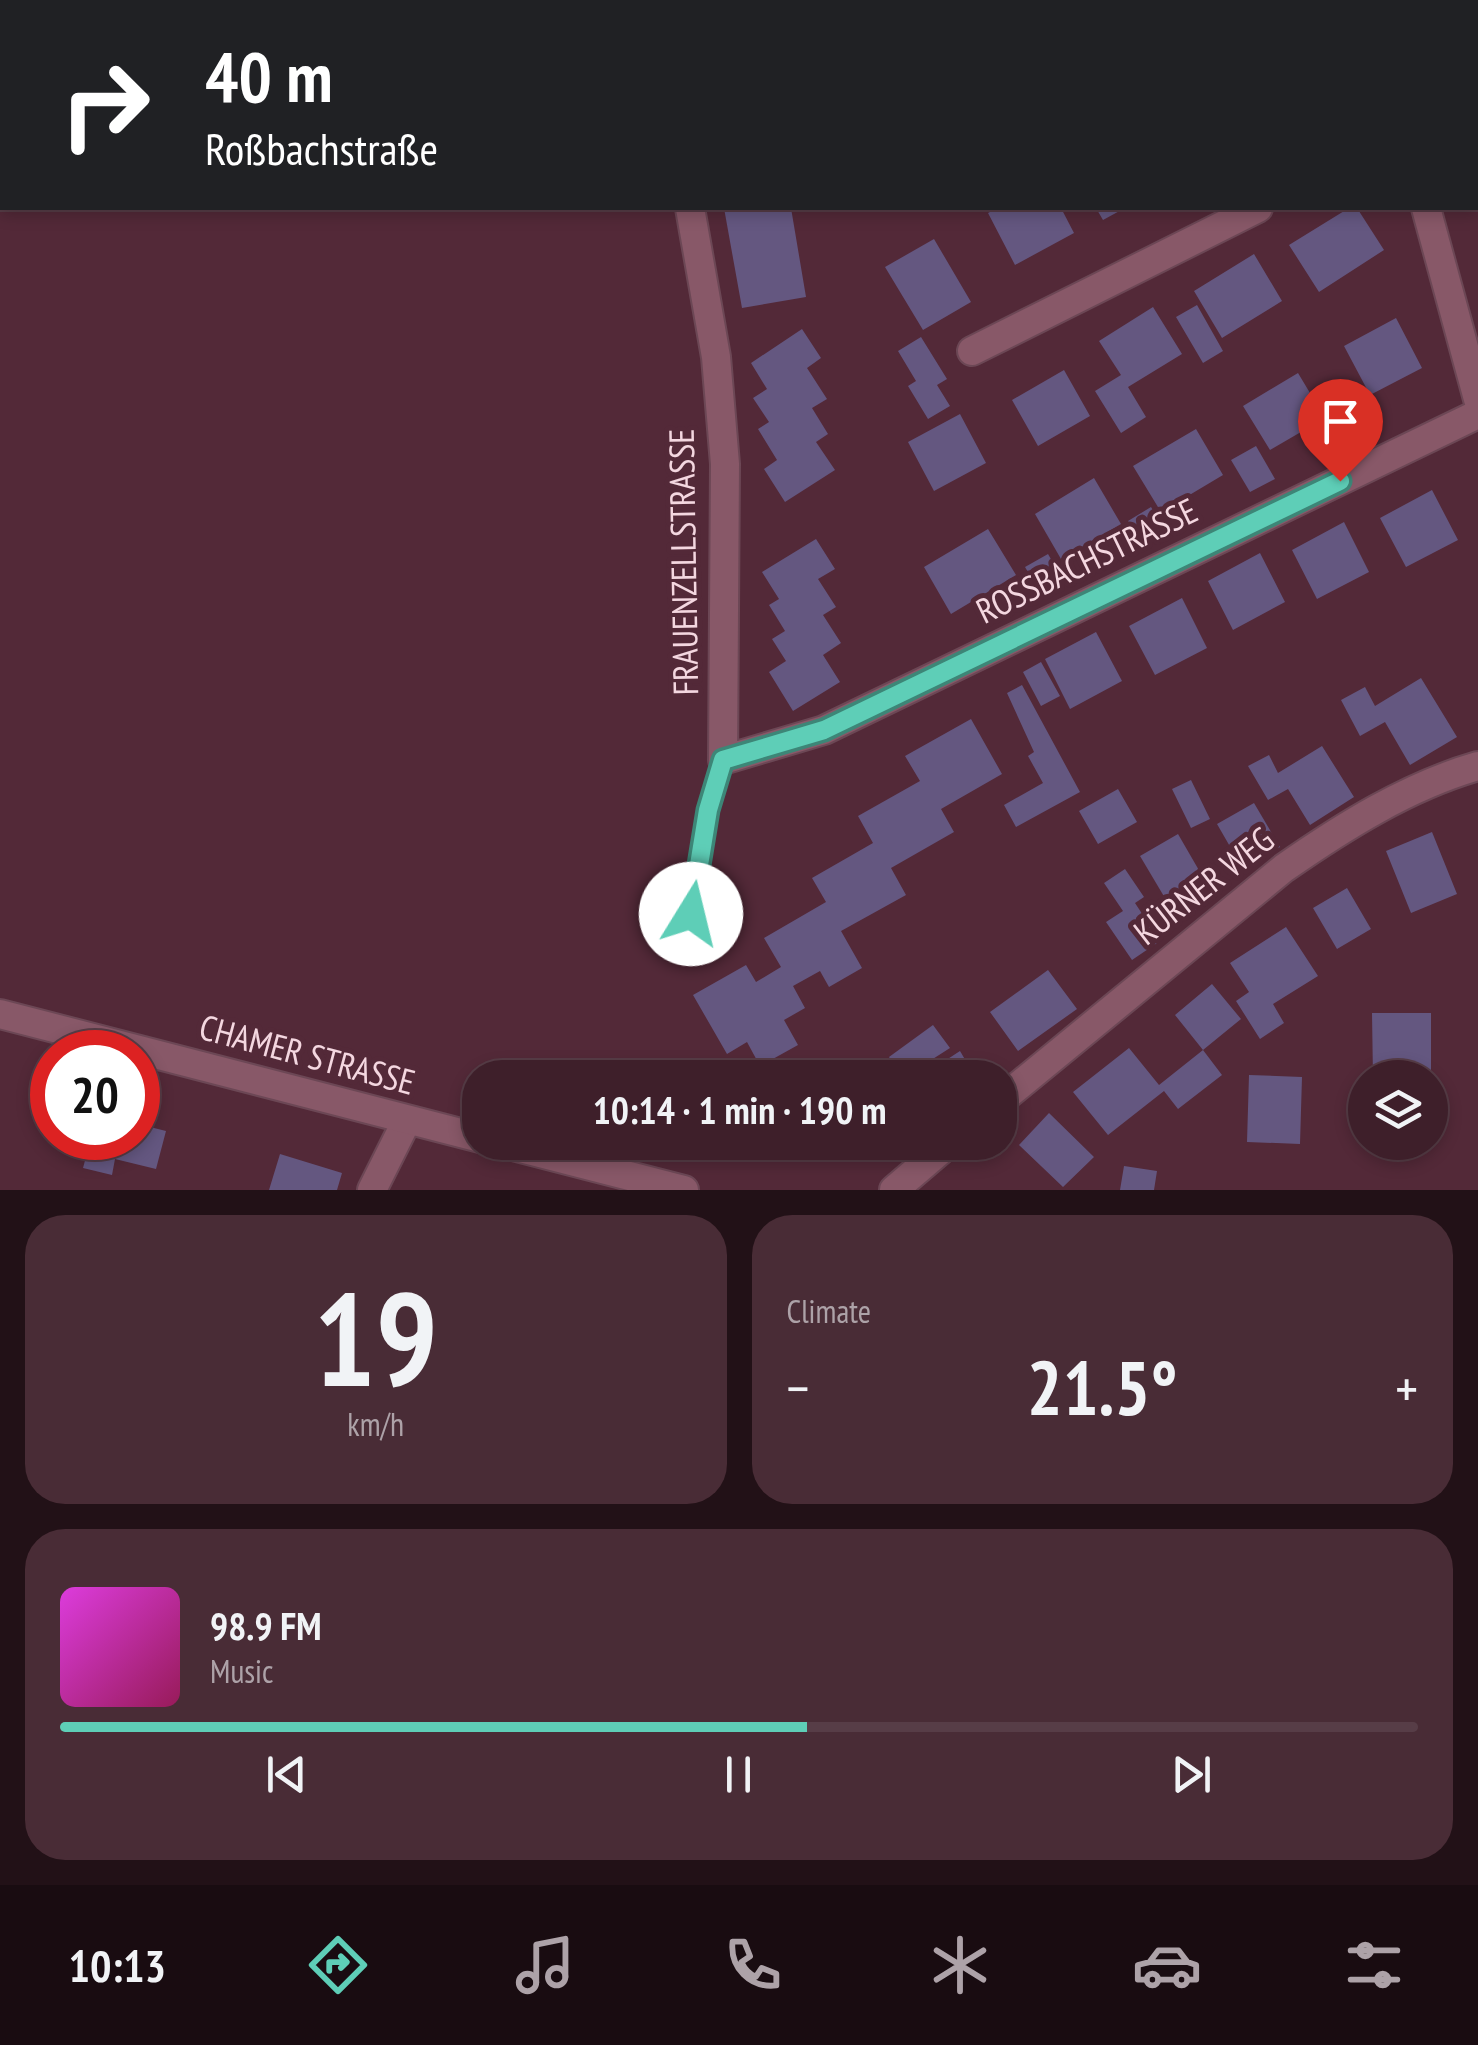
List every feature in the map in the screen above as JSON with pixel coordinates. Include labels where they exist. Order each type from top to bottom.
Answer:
[{"type":"street","name":"FRAUENZELLSTRASSE","points":[[690,210],[716,357],[724,464],[723,760]]},
{"type":"street","points":[[972,351],[1254,210]]},
{"type":"street","points":[[1427,210],[1478,399]]},
{"type":"street","name":"ROSSBACHSTRASSE","points":[[723,760],[824,730],[1478,414]]},
{"type":"street","name":"KÜRNER WEG","points":[[1017,1087],[1284,868],[1331,836],[1415,790],[1478,766]]},
{"type":"street","name":"CHAMER STRASSE","points":[[0,1014],[462,1134]]},
{"type":"street","points":[[372,1190],[407,1120]]},
{"type":"street","points":[[568,1160],[684,1190]]},
{"type":"street","points":[[894,1190],[929,1160]]},
{"type":"lane","name":"FRAUENZELLSTRASSE","points":[[691,914],[708,810],[723,760]]},
{"type":"building","points":[[724,210],[791,210],[806,297],[742,308]]},
{"type":"building","points":[[1062,210],[1074,233],[1015,265],[988,213]]},
{"type":"building","points":[[1097,210],[1121,210],[1103,220]]},
{"type":"building","points":[[1346,210],[1358,210],[1384,250],[1319,292],[1289,245]]},
{"type":"building","points":[[934,239],[971,302],[923,330],[885,267]]},
{"type":"building","points":[[1254,254],[1282,301],[1222,338],[1194,291]]},
{"type":"building","points":[[1197,305],[1223,351],[1203,363],[1176,317]]},
{"type":"building","points":[[1153,307],[1182,354],[1128,387],[1146,417],[1121,433],[1095,391],[1121,375],[1099,341]]},
{"type":"building","points":[[1396,318],[1422,368],[1370,395],[1344,346]]},
{"type":"building","points":[[802,329],[821,358],[807,368],[827,399],[812,408],[828,434],[816,442],[835,470],[785,502],[764,469],[777,460],[758,429],[769,422],[753,398],[767,389],[751,363]]},
{"type":"building","points":[[921,337],[947,379],[937,385],[950,406],[928,419],[908,386],[916,381],[898,351]]},
{"type":"building","points":[[1064,370],[1090,416],[1038,446],[1012,400]]},
{"type":"building","points":[[1298,373],[1325,418],[1270,450],[1243,406]]},
{"type":"building","points":[[1356,393],[1373,425],[1348,438],[1331,407]]},
{"type":"building","points":[[960,414],[986,463],[934,491],[908,442]]},
{"type":"building","points":[[1196,429],[1223,475],[1161,512],[1133,466]]},
{"type":"building","points":[[1256,446],[1275,479],[1250,492],[1231,460]]},
{"type":"building","points":[[1094,478],[1121,524],[1061,559],[1035,514]]},
{"type":"building","points":[[1432,490],[1458,540],[1406,567],[1380,518]]},
{"type":"building","points":[[1151,507],[1166,532],[1142,546],[1128,521]]},
{"type":"building","points":[[1344,522],[1369,572],[1317,599],[1292,550]]},
{"type":"building","points":[[988,529],[1016,575],[951,614],[924,567]]},
{"type":"building","points":[[816,539],[835,569],[818,579],[836,607],[823,615],[841,643],[823,655],[840,682],[793,711],[769,672],[786,661],[772,639],[785,631],[769,605],[779,599],[762,572]]},
{"type":"building","points":[[1260,553],[1285,602],[1233,630],[1208,581]]},
{"type":"building","points":[[1048,554],[1063,580],[1040,593],[1025,567]]},
{"type":"building","points":[[1182,598],[1207,648],[1155,675],[1129,626]]},
{"type":"building","points":[[1096,632],[1122,681],[1070,709],[1045,659]]},
{"type":"building","points":[[1041,662],[1060,696],[1041,706],[1023,672]]},
{"type":"building","points":[[1421,678],[1457,737],[1410,765],[1385,722],[1360,736],[1341,700],[1365,687],[1375,706]]},
{"type":"building","points":[[1022,685],[1080,792],[1016,827],[1004,805],[1043,783],[1028,756],[1034,752],[1007,693]]},
{"type":"building","points":[[971,719],[1002,774],[941,809],[954,832],[891,868],[906,895],[841,931],[862,968],[829,987],[820,971],[793,986],[805,1008],[784,1020],[798,1045],[771,1060],[757,1060],[747,1042],[727,1054],[693,995],[746,965],[756,982],[781,967],[764,938],[826,902],[812,878],[873,843],[858,816],[920,781],[905,756]]},
{"type":"building","points":[[1322,746],[1354,797],[1310,825],[1288,789],[1268,800],[1248,766],[1269,755],[1278,773]]},
{"type":"building","points":[[1191,780],[1210,819],[1191,828],[1172,789]]},
{"type":"building","points":[[1118,789],[1137,822],[1098,844],[1079,811]]},
{"type":"building","points":[[1254,803],[1280,847],[1243,869],[1217,824]]},
{"type":"building","points":[[1432,832],[1457,894],[1411,913],[1386,851]]},
{"type":"building","points":[[1178,834],[1215,898],[1178,920],[1140,856]]},
{"type":"building","points":[[1125,869],[1144,897],[1135,903],[1160,941],[1132,960],[1106,922],[1123,911],[1104,883]]},
{"type":"building","points":[[1347,888],[1371,929],[1337,949],[1313,908]]},
{"type":"building","points":[[1286,927],[1318,976],[1273,1004],[1284,1023],[1260,1039],[1236,1001],[1249,992],[1230,963]]},
{"type":"building","points":[[1048,970],[1077,1009],[1018,1051],[990,1012]]},
{"type":"building","points":[[1212,984],[1241,1019],[1203,1050],[1175,1015]]},
{"type":"building","points":[[1372,1013],[1431,1013],[1431,1060],[1373,1060]]},
{"type":"building","points":[[933,1025],[950,1048],[931,1060],[889,1057]]},
{"type":"building","points":[[1129,1048],[1159,1085],[1203,1050],[1222,1075],[1178,1109],[1164,1091],[1108,1135],[1073,1092]]},
{"type":"building","points":[[960,1051],[965,1060],[946,1060]]},
{"type":"building","points":[[1249,1075],[1302,1077],[1300,1144],[1247,1142]]},
{"type":"building","points":[[1049,1113],[1094,1157],[1063,1187],[1019,1145]]},
{"type":"building","points":[[160,1130],[166,1131],[160,1154]]},
{"type":"building","points":[[280,1154],[342,1173],[337,1190],[269,1190]]},
{"type":"building","points":[[85,1160],[115,1160],[112,1175],[83,1168]]},
{"type":"building","points":[[119,1160],[158,1160],[156,1169]]},
{"type":"building","points":[[1124,1166],[1157,1171],[1154,1190],[1120,1190]]},
{"type":"route","points":[[691,914],[708,810],[723,760],[824,730],[1340,481]]}]
